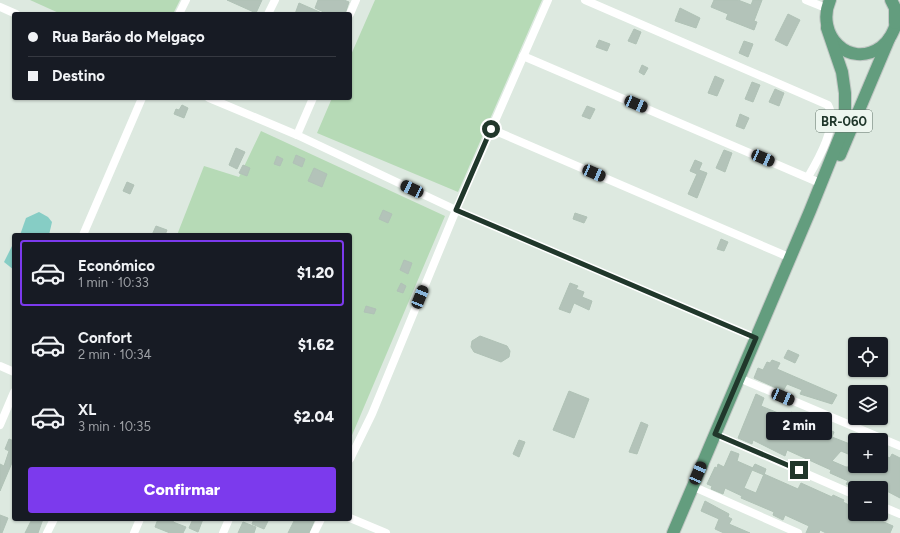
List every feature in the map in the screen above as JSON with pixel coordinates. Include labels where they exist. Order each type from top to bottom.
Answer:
[{"type":"main road","points":[[891,0],[896,17],[895,27]]},
{"type":"main road","name":"BR-060","points":[[673,533],[738,378],[791,258],[841,134],[845,113],[845,93],[842,72],[825,18],[828,4]]},
{"type":"main road","points":[[895,27],[900,15]]},
{"type":"main road","name":"BR-060","points":[[810,211],[850,135],[895,27]]},
{"type":"main road","name":"BR-060","points":[[827,28],[831,38],[839,46],[849,52],[871,52],[881,47],[889,39]]},
{"type":"street","points":[[180,12],[186,0]]},
{"type":"street","points":[[269,12],[275,0]]},
{"type":"street","points":[[351,12],[356,0]]},
{"type":"street","points":[[352,455],[372,414],[456,210],[548,0]]},
{"type":"street","points":[[585,0],[828,104],[831,110],[832,118],[826,139],[808,177]]},
{"type":"street","points":[[806,0],[828,4]]},
{"type":"street","points":[[0,7],[12,12]]},
{"type":"street","points":[[523,56],[820,183]]},
{"type":"street","points":[[84,233],[141,100]]},
{"type":"street","points":[[297,135],[312,100]]},
{"type":"street","points":[[227,102],[456,210],[756,338]]},
{"type":"street","points":[[491,129],[791,258]]},
{"type":"street","points":[[0,366],[12,371]]},
{"type":"street","points":[[738,378],[900,446]]},
{"type":"street","points":[[0,424],[12,397]]},
{"type":"street","points":[[715,434],[848,492]]},
{"type":"street","points":[[692,486],[798,533]]},
{"type":"street","points":[[888,509],[900,514]]},
{"type":"street","points":[[352,519],[386,533]]},
{"type":"street","points":[[47,533],[53,521]]},
{"type":"street","points":[[134,533],[139,521]]},
{"type":"street","points":[[224,533],[228,521]]},
{"type":"street","points":[[314,533],[320,521]]},
{"type":"green space","points":[[30,0],[180,0],[174,12],[57,12]]},
{"type":"green space","points":[[375,0],[542,0],[458,192],[317,133],[331,100],[352,100],[352,52]]},
{"type":"green space","points":[[261,131],[445,216],[352,435],[352,233],[178,233],[204,166],[239,177]]},
{"type":"water","points":[[39,212],[48,217],[52,222],[49,233],[21,233],[26,218]]},
{"type":"water","points":[[12,246],[12,268],[4,262]]},
{"type":"building","points":[[227,0],[262,0],[256,12]]},
{"type":"building","points":[[318,0],[344,0],[349,2],[346,12],[324,12],[315,8]]},
{"type":"building","points":[[714,0],[738,0],[751,5],[753,0],[762,0],[754,21],[757,22],[754,30],[726,19],[728,14],[711,7]]},
{"type":"building","points":[[299,3],[319,12],[296,12]]},
{"type":"building","points":[[680,8],[700,18],[696,28],[675,21]]},
{"type":"building","points":[[788,14],[800,20],[787,46],[775,40]]},
{"type":"building","points":[[634,29],[641,32],[636,44],[628,41]]},
{"type":"building","points":[[599,40],[610,44],[607,51],[596,47]]},
{"type":"building","points":[[744,41],[753,44],[748,57],[739,53]]},
{"type":"building","points":[[642,65],[648,68],[644,75],[639,72]]},
{"type":"building","points":[[715,76],[724,80],[717,96],[708,93]]},
{"type":"building","points":[[752,82],[760,85],[753,102],[745,99]]},
{"type":"building","points":[[775,89],[784,93],[779,106],[769,102]]},
{"type":"building","points":[[182,105],[188,108],[184,118],[174,114],[176,109],[179,110]]},
{"type":"building","points":[[587,106],[595,109],[590,119],[582,116]]},
{"type":"building","points":[[740,114],[749,118],[744,129],[736,126]]},
{"type":"building","points":[[236,148],[245,152],[237,169],[229,165]]},
{"type":"building","points":[[724,150],[732,153],[725,172],[716,168]]},
{"type":"building","points":[[296,155],[305,159],[302,167],[293,163]]},
{"type":"building","points":[[277,156],[283,159],[280,166],[274,164]]},
{"type":"building","points":[[695,160],[702,163],[699,170],[707,173],[697,198],[688,194],[697,174],[690,171]]},
{"type":"building","points":[[243,165],[250,168],[247,176],[239,173]]},
{"type":"building","points":[[314,168],[327,174],[322,187],[308,181]]},
{"type":"building","points":[[127,182],[134,185],[130,194],[123,191]]},
{"type":"building","points":[[383,210],[392,214],[388,223],[379,219]]},
{"type":"building","points":[[575,213],[587,217],[584,223],[573,219]]},
{"type":"building","points":[[156,226],[167,230],[166,233],[153,233]]},
{"type":"building","points":[[721,239],[728,242],[724,251],[717,249]]},
{"type":"building","points":[[404,260],[412,263],[408,274],[400,270]]},
{"type":"building","points":[[401,283],[406,286],[403,293],[397,291]]},
{"type":"building","points":[[570,283],[578,286],[576,289],[584,292],[582,297],[592,301],[589,310],[574,303],[570,313],[559,309]]},
{"type":"building","points":[[366,306],[376,309],[374,314],[364,312]]},
{"type":"building","points":[[480,336],[507,346],[510,351],[509,357],[501,362],[474,352],[471,347],[472,341]]},
{"type":"building","points":[[788,350],[799,355],[795,363],[784,358]]},
{"type":"building","points":[[772,360],[780,363],[777,369],[837,395],[832,404],[800,394],[802,390],[787,384],[783,391],[754,378],[758,368],[763,370],[767,362],[770,363]]},
{"type":"building","points":[[569,391],[589,399],[574,438],[553,430]]},
{"type":"building","points":[[756,394],[764,398],[761,406],[788,417],[791,412],[834,432],[832,437],[848,443],[848,454],[841,451],[832,461],[848,467],[848,473],[888,473],[888,457],[890,458],[892,454],[900,458],[900,498],[888,492],[888,481],[848,481],[830,473],[831,470],[787,450],[785,456],[753,440],[752,444],[738,438]]},
{"type":"building","points":[[641,422],[648,425],[637,454],[629,452]]},
{"type":"building","points":[[9,439],[12,440],[12,463],[0,491],[0,464],[4,466],[9,451],[5,449]]},
{"type":"building","points":[[519,440],[525,442],[519,457],[513,454]]},
{"type":"building","points":[[731,451],[739,454],[737,461],[753,468],[755,464],[766,469],[764,474],[798,489],[801,483],[832,497],[833,495],[844,500],[843,502],[848,504],[848,521],[882,521],[893,526],[890,533],[826,533],[820,530],[819,533],[806,533],[809,526],[785,515],[783,520],[773,515],[774,512],[741,498],[742,496],[725,488],[723,494],[711,489],[712,486],[707,484],[715,467],[717,468],[718,464],[724,467]],"holes":[[[752,470],[764,475],[756,493],[744,488]]]},
{"type":"building","points":[[705,501],[729,514],[728,517],[732,519],[729,524],[750,533],[724,533],[715,529],[719,519],[701,511]]},
{"type":"building","points":[[0,515],[8,518],[2,533],[0,533]]},
{"type":"building","points":[[31,521],[42,521],[38,533],[25,533]]},
{"type":"building","points":[[157,521],[173,521],[186,527],[183,533],[170,533],[155,527]]},
{"type":"building","points":[[192,521],[202,521],[198,532],[189,528]]},
{"type":"building","points":[[253,521],[268,521],[264,529],[252,524]]},
{"type":"building","points":[[294,521],[314,521],[309,533],[288,533]]},
{"type":"building","points":[[243,522],[256,527],[254,533],[238,533]]},
{"type":"route","points":[[491,129],[456,210],[756,338],[715,434],[799,470]]}]
